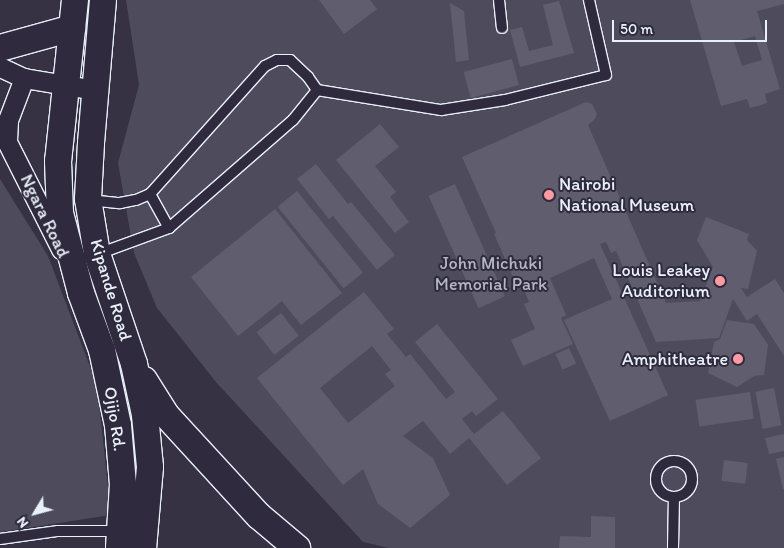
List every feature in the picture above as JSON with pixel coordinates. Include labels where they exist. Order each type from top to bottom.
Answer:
[{"type":"main road","name":"Kipande Road","points":[[75,0],[58,161],[60,212],[82,293]]},
{"type":"main road","name":"Kipande Road","points":[[103,0],[90,143],[88,199],[97,254],[134,364],[145,415],[150,467],[143,548]]},
{"type":"main road","points":[[0,48],[72,28]]},
{"type":"main road","name":"Ojijo Rd.","points":[[82,293],[102,350],[118,425],[123,484],[119,539]]},
{"type":"main road","points":[[134,364],[166,415],[259,516],[297,548]]},
{"type":"street","points":[[0,66],[24,78],[96,90]]},
{"type":"street","name":"Ngara Road","points":[[24,78],[3,134],[82,293]]},
{"type":"lane","points":[[499,0],[502,28]]},
{"type":"lane","points":[[88,199],[120,203],[150,194],[265,66],[277,60],[290,60],[308,77],[317,90],[441,110],[505,100],[606,76],[588,0]]},
{"type":"lane","points":[[97,254],[169,228],[293,120],[317,90]]},
{"type":"lane","points":[[150,194],[169,228]]},
{"type":"lane","points":[[673,548],[674,498]]},
{"type":"lane","points":[[0,539],[58,531],[119,539]]},
{"type":"green space","name":"John Michuki Memorial Park","points":[[126,0],[784,0],[784,548],[389,548],[363,542],[216,382],[157,308],[134,253],[118,163],[139,85]]},
{"type":"green space","points":[[0,179],[48,256],[97,385],[111,515],[0,532]]},
{"type":"building","points":[[319,0],[370,0],[377,9],[344,34]]},
{"type":"building","points":[[690,0],[784,0],[784,4],[757,11],[780,89],[765,94],[767,103],[750,108],[747,99],[721,106]],"holes":[[[755,36],[762,60],[742,66],[734,42]]]},
{"type":"building","points":[[559,1],[574,53],[520,67],[510,30],[522,27],[529,51],[553,45],[543,5]]},
{"type":"building","points":[[450,3],[464,11],[469,60],[456,62]]},
{"type":"building","points":[[512,59],[519,85],[471,98],[464,72]]},
{"type":"building","points":[[586,102],[592,104],[597,114],[595,119],[588,125],[666,303],[700,301],[713,267],[697,240],[706,217],[749,234],[747,240],[757,251],[748,289],[741,288],[747,297],[775,279],[784,293],[784,356],[757,314],[747,321],[733,299],[719,338],[656,342],[616,251],[611,253],[606,242],[600,244],[668,395],[610,421],[564,320],[612,299],[594,258],[550,278],[566,315],[561,318],[573,344],[523,366],[511,340],[535,329],[524,304],[529,302],[520,280],[515,282],[494,234],[496,233],[462,157]]},
{"type":"building","points":[[380,124],[399,147],[375,166],[396,192],[390,197],[409,222],[395,233],[336,160]]},
{"type":"building","points":[[316,164],[348,204],[351,202],[395,255],[377,270],[333,216],[329,219],[297,179]]},
{"type":"building","points":[[455,184],[505,296],[479,308],[429,196]]},
{"type":"building","points":[[297,191],[363,273],[344,288],[278,207]]},
{"type":"building","points":[[275,209],[342,293],[301,325],[282,301],[238,336],[191,277]]},
{"type":"building","points":[[364,292],[394,329],[387,334],[406,357],[410,354],[446,399],[455,392],[415,342],[437,324],[498,399],[476,416],[472,411],[462,419],[474,434],[503,411],[541,458],[507,485],[469,438],[450,454],[423,421],[403,436],[433,458],[450,495],[410,528],[378,504],[363,469],[343,485],[257,378]],"holes":[[[372,346],[391,370],[385,374],[395,386],[348,423],[320,388]]]},
{"type":"building","points":[[281,313],[299,336],[274,355],[257,332]]},
{"type":"building","name":"Amphitheatre","points":[[727,320],[754,324],[768,345],[764,375],[754,376],[737,387],[708,373],[714,342],[720,339]]},
{"type":"building","points":[[569,348],[576,363],[563,370],[555,354]]},
{"type":"building","points":[[774,388],[781,425],[763,429],[755,392]]},
{"type":"building","points":[[750,392],[754,419],[699,426],[696,400]]},
{"type":"building","points":[[784,434],[784,451],[769,454],[765,438]]},
{"type":"building","points":[[784,457],[784,489],[783,489],[776,459]]},
{"type":"building","points":[[724,460],[748,463],[745,484],[721,481]]},
{"type":"building","points":[[591,516],[615,517],[615,548],[559,548],[560,536],[591,537]]},
{"type":"place","name":"Nairobi National Museum","points":[[549,195]]},
{"type":"place","name":"Louis Leakey Auditorium","points":[[720,281]]},
{"type":"place","name":"Amphitheatre","points":[[738,359]]}]
